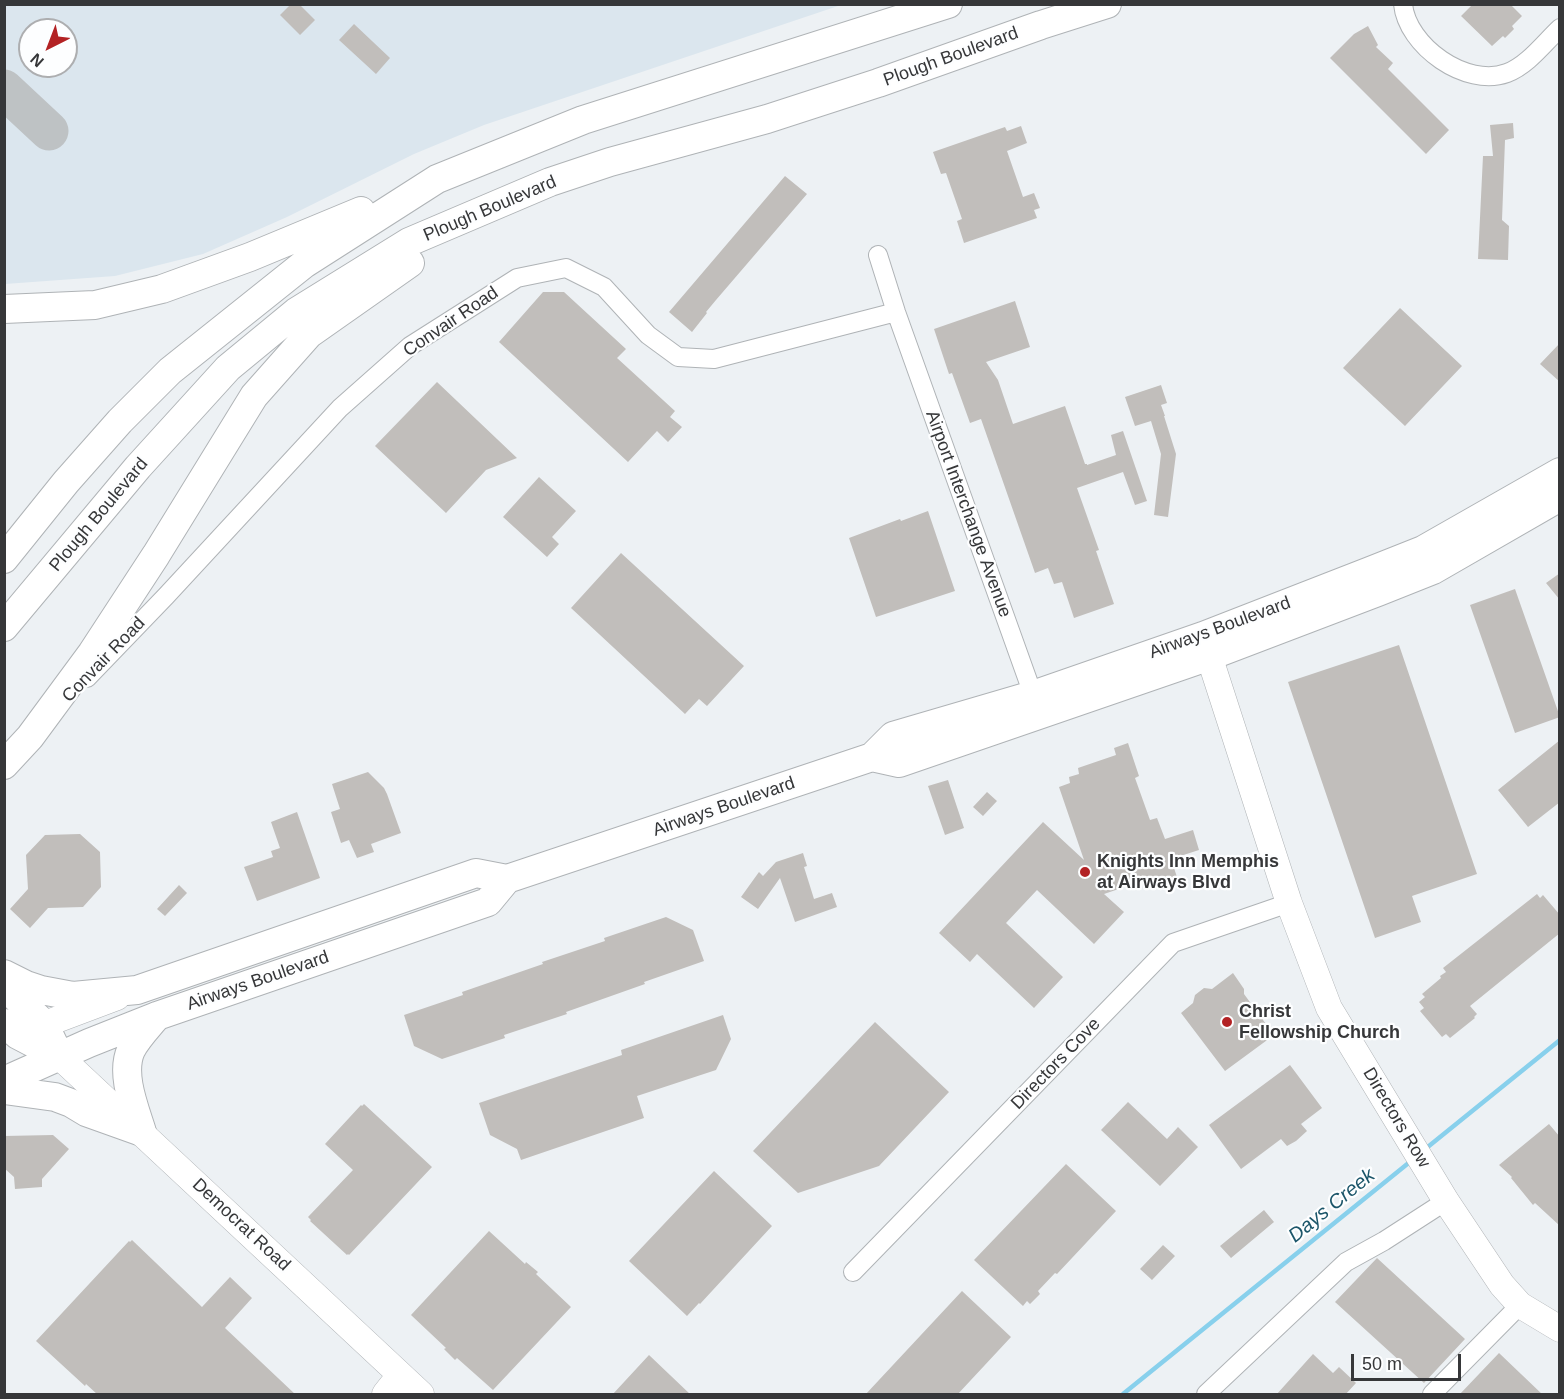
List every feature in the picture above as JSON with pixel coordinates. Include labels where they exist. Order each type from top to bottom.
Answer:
[{"type":"main road","points":[[4,309],[95,305],[162,289],[250,257],[583,120],[948,4]]},
{"type":"main road","name":"Plough Boulevard","points":[[4,627],[138,467],[228,368],[296,312],[410,242],[550,182],[610,162],[767,120],[1107,4]]},
{"type":"main road","points":[[4,559],[66,482],[120,421],[170,370],[304,264],[437,179]]},
{"type":"main road","points":[[30,737],[92,653],[156,555],[254,396],[309,334],[407,265],[550,182]]},
{"type":"main road","name":"Airways Boulevard","points":[[1206,646],[1423,550],[1560,472]]},
{"type":"main road","name":"Airways Boulevard","points":[[137,990],[476,873],[507,879],[872,757],[893,736],[1037,705],[1206,646],[1378,592],[1433,570],[1560,497]]},
{"type":"main road","name":"Convair Road","points":[[4,765],[30,737]]},
{"type":"main road","name":"Airways Boulevard","points":[[4,1081],[157,1016],[488,902],[507,879]]},
{"type":"main road","points":[[4,974],[41,990],[73,996],[137,990]]},
{"type":"main road","name":"Democrat Road","points":[[4,986],[18,1030],[60,1056]]},
{"type":"main road","points":[[142,1132],[131,1095],[128,1058],[136,1042],[157,1016]]},
{"type":"main road","points":[[4,1090],[55,1098],[142,1132]]},
{"type":"street","points":[[1403,4],[1405,17],[1430,51],[1452,67],[1477,75],[1493,76],[1507,73],[1530,58],[1560,28]]},
{"type":"street","points":[[878,255],[896,312]]},
{"type":"street","name":"Convair Road","points":[[30,737],[166,596],[340,408],[410,346],[517,278],[566,268],[604,288],[648,336],[678,357],[714,359],[896,312]]},
{"type":"street","name":"Airport Interchange Avenue","points":[[896,312],[1037,705]]},
{"type":"street","name":"Directors Row","points":[[1206,646],[1289,903],[1329,1008],[1441,1191],[1502,1285],[1520,1305],[1560,1329]]},
{"type":"street","name":"Directors Cove","points":[[853,1272],[1173,943],[1289,903]]},
{"type":"street","points":[[346,918],[356,948]]},
{"type":"street","name":"Airways Boulevard","points":[[18,1030],[137,990]]},
{"type":"street","name":"Democrat Road","points":[[60,1056],[142,1132],[392,1385],[420,1395]]},
{"type":"street","points":[[1206,1395],[1347,1262],[1384,1241],[1441,1191]]},
{"type":"street","points":[[1432,1395],[1520,1305]]},
{"type":"shaded area","points":[[5,5],[841,5],[484,125],[414,154],[287,217],[203,254],[115,276],[5,284]]},
{"type":"building","points":[[291,4],[299,4],[315,20],[300,35],[280,15]]},
{"type":"building","points":[[1473,4],[1510,4],[1522,16],[1505,38],[1503,36],[1492,46],[1461,16]]},
{"type":"building","points":[[354,24],[390,58],[376,74],[339,40]]},
{"type":"building","points":[[1368,26],[1378,45],[1376,47],[1393,63],[1388,69],[1449,130],[1426,154],[1330,58],[1354,34]]},
{"type":"building","points":[[1513,123],[1514,138],[1505,140],[1502,220],[1509,226],[1508,260],[1478,259],[1483,156],[1493,156],[1490,125]]},
{"type":"building","points":[[1021,126],[1027,143],[1007,151],[1023,197],[1034,193],[1040,208],[1034,210],[1037,218],[964,243],[957,221],[962,219],[946,173],[941,174],[933,152],[1005,127],[1007,131]]},
{"type":"building","points":[[785,176],[807,194],[706,312],[692,332],[669,312]]},
{"type":"building","points":[[543,292],[564,292],[626,349],[617,358],[675,411],[670,417],[682,427],[668,442],[657,431],[628,462],[499,342]]},
{"type":"building","points":[[1015,301],[1030,347],[986,362],[998,380],[1013,424],[1065,406],[1087,465],[1116,455],[1111,435],[1123,431],[1147,501],[1135,505],[1123,472],[1077,488],[1099,550],[1096,551],[1114,604],[1074,618],[1062,582],[1054,584],[1048,568],[1035,573],[981,419],[970,423],[952,373],[949,374],[934,329]]},
{"type":"building","points":[[1400,308],[1462,366],[1405,426],[1343,368]]},
{"type":"building","points":[[1560,343],[1560,382],[1540,364]]},
{"type":"building","points":[[437,382],[517,458],[486,470],[446,513],[375,446]]},
{"type":"building","points":[[1161,385],[1167,403],[1161,405],[1176,454],[1168,517],[1154,515],[1161,454],[1151,421],[1135,426],[1125,397]]},
{"type":"building","points":[[539,477],[576,511],[552,537],[559,544],[547,557],[503,517]]},
{"type":"building","points":[[928,511],[955,591],[876,617],[849,538]]},
{"type":"building","points":[[621,553],[744,666],[707,706],[699,699],[685,714],[571,608]]},
{"type":"building","points":[[1560,573],[1560,600],[1546,583]]},
{"type":"building","points":[[1515,589],[1560,717],[1515,733],[1470,605]]},
{"type":"building","points":[[1399,645],[1477,874],[1412,896],[1421,922],[1375,938],[1288,682]]},
{"type":"building","points":[[1560,740],[1560,802],[1528,827],[1498,790]]},
{"type":"building","name":"Knights Inn Memphis at Airways Blvd","points":[[1128,743],[1139,776],[1135,778],[1150,820],[1157,818],[1165,839],[1193,830],[1199,850],[1171,859],[1178,880],[1154,888],[1151,878],[1104,894],[1124,912],[1094,944],[1037,890],[1006,923],[1063,977],[1034,1008],[977,954],[970,962],[939,933],[1043,822],[1084,860],[1059,787],[1070,783],[1069,777],[1079,774],[1078,768],[1116,755],[1114,748]]},
{"type":"building","points":[[368,772],[384,788],[401,833],[371,844],[374,852],[357,858],[349,840],[341,843],[331,812],[340,809],[332,784]]},
{"type":"building","points":[[948,780],[964,828],[945,835],[928,786]]},
{"type":"building","points":[[987,792],[997,801],[983,816],[973,807]]},
{"type":"building","points":[[297,812],[320,878],[257,901],[244,867],[273,857],[271,851],[280,848],[271,822]]},
{"type":"building","points":[[80,834],[100,852],[101,887],[83,907],[48,908],[30,928],[10,909],[28,889],[26,855],[45,835]]},
{"type":"building","points":[[803,853],[807,866],[804,867],[814,899],[832,893],[837,907],[795,922],[780,878],[758,909],[741,897],[759,872],[763,876],[776,862]]},
{"type":"building","points":[[179,885],[187,893],[165,916],[157,909]]},
{"type":"building","points":[[1537,894],[1540,898],[1543,895],[1560,915],[1560,933],[1470,1006],[1477,1014],[1475,1018],[1450,1038],[1446,1034],[1442,1037],[1420,1011],[1424,1008],[1419,1002],[1425,997],[1422,994],[1446,972],[1443,968]]},
{"type":"building","points":[[666,917],[693,930],[704,961],[566,1012],[567,1014],[504,1035],[505,1038],[442,1059],[414,1046],[404,1015],[463,995],[462,992],[543,964],[542,962],[605,941],[604,938]]},
{"type":"building","points":[[1233,973],[1244,989],[1244,994],[1274,1035],[1225,1071],[1181,1013],[1193,1003],[1195,995],[1204,988],[1212,989]]},
{"type":"building","points":[[723,1015],[731,1039],[716,1070],[637,1096],[644,1118],[521,1160],[517,1149],[490,1135],[479,1103],[622,1055],[621,1050]]},
{"type":"building","points":[[875,1022],[949,1092],[879,1166],[798,1193],[753,1151]]},
{"type":"building","points":[[1290,1065],[1322,1108],[1301,1124],[1307,1131],[1296,1141],[1287,1146],[1281,1139],[1241,1169],[1209,1125]]},
{"type":"building","points":[[1128,1102],[1167,1139],[1178,1127],[1198,1147],[1160,1186],[1101,1130]]},
{"type":"building","points":[[364,1104],[432,1167],[347,1255],[308,1217],[353,1170],[325,1144]]},
{"type":"building","points":[[1549,1124],[1560,1137],[1560,1226],[1535,1203],[1533,1205],[1512,1177],[1499,1165]]},
{"type":"building","points":[[53,1135],[69,1149],[42,1179],[42,1187],[15,1189],[14,1177],[4,1168],[4,1136]]},
{"type":"building","points":[[1066,1164],[1116,1211],[1038,1291],[1040,1294],[1030,1304],[1027,1301],[1023,1306],[974,1260]]},
{"type":"building","points":[[714,1171],[772,1226],[687,1316],[629,1261]]},
{"type":"building","points":[[1264,1210],[1274,1222],[1231,1258],[1220,1246]]},
{"type":"building","points":[[489,1231],[525,1264],[526,1262],[538,1272],[536,1274],[571,1307],[493,1390],[457,1358],[455,1360],[444,1349],[446,1348],[411,1315]]},
{"type":"building","points":[[132,1240],[202,1307],[230,1277],[252,1298],[225,1328],[296,1395],[98,1395],[36,1341]]},
{"type":"building","points":[[1163,1245],[1175,1256],[1152,1280],[1140,1269]]},
{"type":"building","points":[[1377,1258],[1465,1339],[1424,1383],[1335,1302]]},
{"type":"building","points":[[962,1291],[1011,1337],[957,1395],[865,1395]]},
{"type":"building","points":[[1499,1353],[1543,1395],[1459,1395]]},
{"type":"building","points":[[1313,1354],[1333,1373],[1339,1367],[1356,1383],[1345,1395],[1276,1395]]},
{"type":"building","points":[[649,1355],[691,1395],[612,1395]]},
{"type":"waterway","name":"Days Creek","points":[[1424,1150],[1560,1040]]},
{"type":"waterway","name":"Days Creek","points":[[1123,1394],[1411,1161]]},
{"type":"taxiway","points":[[4,89],[49,131]]},
{"type":"place","name":"Knights Inn Memphis at Airways Blvd","points":[[1085,872]]},
{"type":"place","name":"Christ Fellowship Church","points":[[1227,1022]]}]
